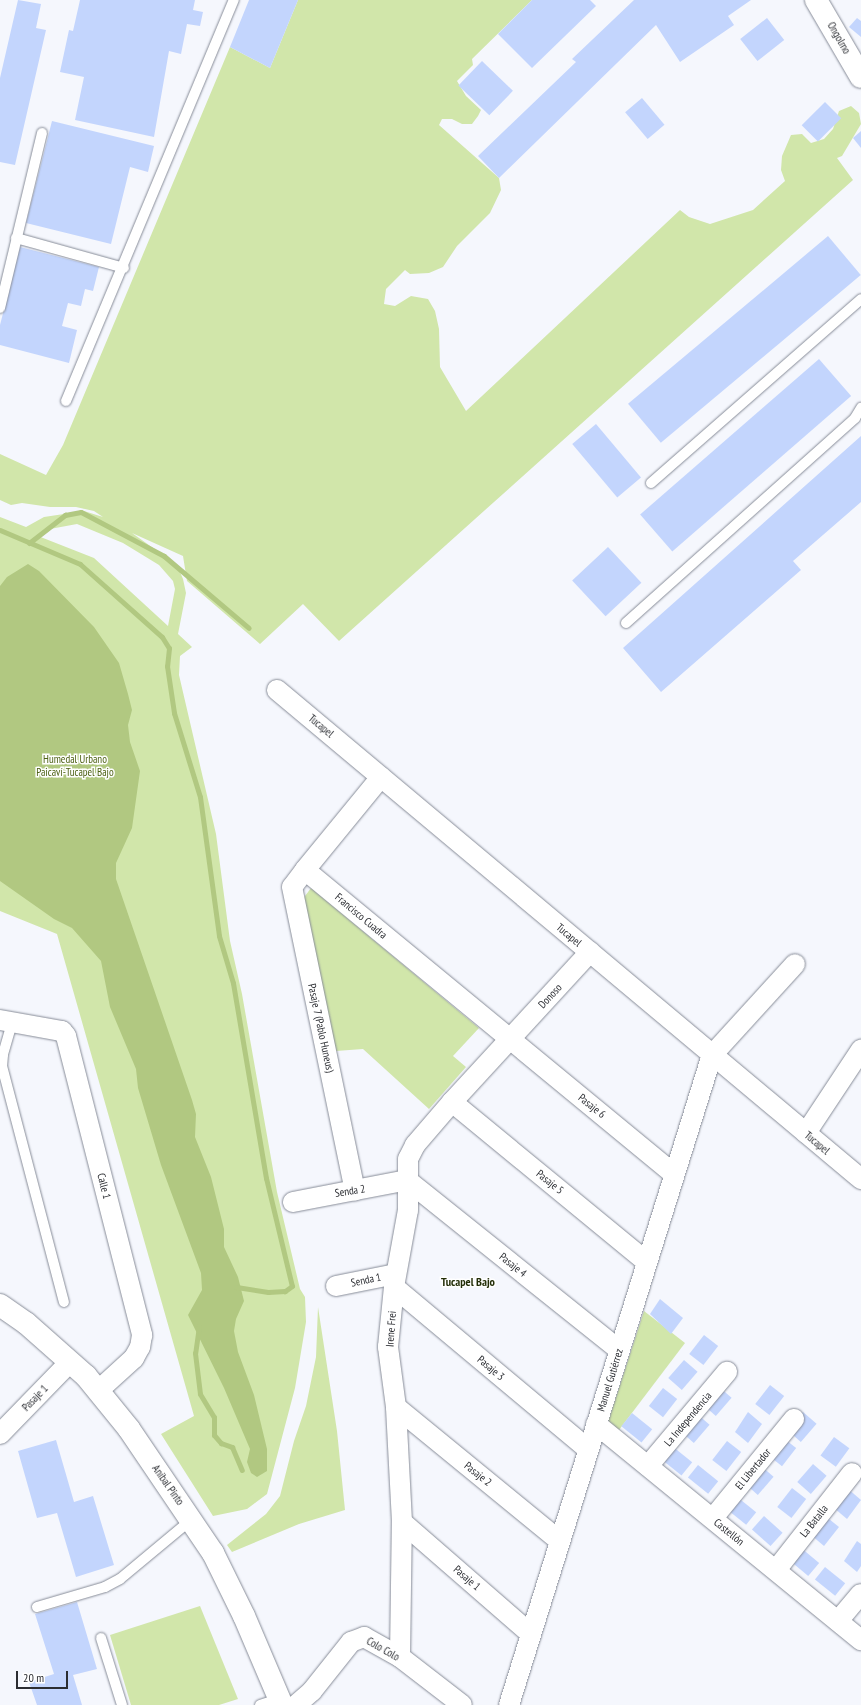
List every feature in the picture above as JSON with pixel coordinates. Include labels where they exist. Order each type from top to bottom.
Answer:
[{"type":"street","name":"Ongolmo","points":[[816,0],[861,77]]},
{"type":"street","name":"Tucapel","points":[[277,690],[861,1179]]},
{"type":"street","points":[[305,870],[381,777]]},
{"type":"street","name":"Francisco Cuadra","points":[[305,870],[510,1039]]},
{"type":"street","name":"Pasaje 7 (Pablo Huneus)","points":[[305,870],[292,887],[355,1190]]},
{"type":"street","name":"Donoso","points":[[510,1039],[590,952]]},
{"type":"street","points":[[712,1055],[795,964]]},
{"type":"street","name":"Calle 1","points":[[6,1021],[62,1031],[66,1036],[142,1335],[140,1347],[134,1358],[100,1390]]},
{"type":"street","name":"Irene Frei","points":[[400,1657],[402,1522],[396,1407],[388,1347],[395,1280],[408,1210],[407,1167],[410,1153],[452,1102],[510,1039]]},
{"type":"street","name":"Pasaje 6","points":[[510,1039],[674,1174]]},
{"type":"street","points":[[806,1133],[861,1050]]},
{"type":"street","name":"Manuel Gutiérrez","points":[[509,1705],[712,1055]]},
{"type":"street","name":"Pasaje 5","points":[[452,1102],[647,1262]]},
{"type":"street","name":"Senda 2","points":[[293,1202],[407,1180]]},
{"type":"street","name":"Pasaje 4","points":[[407,1180],[619,1350]]},
{"type":"street","name":"Senda 1","points":[[336,1286],[395,1280]]},
{"type":"street","name":"Pasaje 3","points":[[395,1280],[588,1449]]},
{"type":"street","name":"Aníbal Pinto","points":[[0,1305],[26,1323],[100,1390],[192,1519],[229,1584],[279,1703]]},
{"type":"street","name":"Pasaje 1","points":[[0,1434],[70,1362]]},
{"type":"street","name":"La Independencia","points":[[648,1466],[727,1372]]},
{"type":"street","name":"Pasaje 2","points":[[396,1407],[560,1541]]},
{"type":"street","name":"El Libertador","points":[[713,1518],[794,1419]]},
{"type":"street","name":"Castellón","points":[[596,1424],[861,1640]]},
{"type":"street","name":"La Batalla","points":[[776,1570],[852,1473]]},
{"type":"street","name":"Pasaje 1","points":[[402,1522],[531,1634]]},
{"type":"street","points":[[838,1621],[861,1594]]},
{"type":"street","name":"Colo Colo","points":[[279,1703],[312,1692],[355,1639],[369,1638],[400,1657],[462,1705]]},
{"type":"lane","points":[[66,401],[124,268],[234,0]]},
{"type":"lane","points":[[0,308],[42,133]]},
{"type":"lane","points":[[16,238],[124,268]]},
{"type":"lane","points":[[651,483],[861,299]]},
{"type":"lane","points":[[626,623],[855,418],[861,408]]},
{"type":"lane","points":[[6,1021],[2,1066],[64,1302]]},
{"type":"lane","points":[[37,1607],[104,1587],[120,1579],[192,1519]]},
{"type":"lane","points":[[101,1638],[122,1705]]},
{"type":"green space","points":[[298,0],[532,0],[472,59],[473,65],[457,81],[466,96],[481,110],[478,116],[472,124],[462,124],[452,119],[442,119],[439,125],[499,178],[501,190],[490,213],[457,246],[443,267],[429,273],[410,274],[405,270],[386,289],[384,304],[395,306],[411,296],[428,299],[435,311],[439,329],[440,367],[466,411],[680,210],[689,217],[710,224],[753,210],[785,181],[781,170],[782,156],[791,135],[802,134],[811,143],[824,139],[833,129],[839,111],[851,106],[859,113],[861,124],[842,156],[837,158],[853,180],[339,641],[303,604],[260,644],[187,581],[183,556],[132,533],[177,565],[183,579],[186,593],[178,634],[192,647],[180,656],[179,675],[216,834],[230,941],[242,994],[277,1192],[300,1289],[305,1297],[306,1322],[295,1388],[267,1494],[247,1509],[213,1516],[161,1434],[194,1416],[57,934],[0,911],[0,517],[26,527],[44,517],[84,511],[103,517],[94,511],[76,507],[50,507],[22,503],[11,505],[0,500],[0,454],[46,475],[63,445],[230,47],[270,68]],"holes":[[[77,524],[123,543],[159,565],[173,581],[175,589],[168,626],[94,558],[38,536],[50,529]]]},
{"type":"green space","points":[[311,888],[479,1028],[453,1056],[466,1067],[429,1109],[363,1049],[336,1051],[302,900]]},
{"type":"green space","points":[[318,1307],[337,1431],[345,1510],[299,1524],[232,1552],[227,1545],[266,1514],[280,1496],[294,1441],[306,1406],[316,1357]]},
{"type":"green space","points":[[644,1311],[685,1343],[619,1430],[608,1422]]},
{"type":"green space","points":[[200,1606],[238,1699],[219,1705],[131,1705],[110,1635]]},
{"type":"shaded area","name":"Humedal Urbano Paicaví-Tucapel Bajo","points":[[28,564],[39,571],[94,627],[119,663],[128,694],[132,710],[128,725],[130,742],[140,771],[132,828],[116,863],[116,879],[192,1100],[196,1114],[195,1137],[211,1177],[224,1229],[224,1247],[238,1277],[244,1301],[236,1319],[234,1331],[238,1352],[254,1395],[267,1449],[267,1471],[257,1477],[251,1473],[247,1462],[250,1449],[224,1388],[188,1315],[202,1290],[201,1273],[161,1165],[138,1088],[136,1069],[110,1007],[101,961],[72,928],[54,919],[0,881],[0,586],[7,577]]},
{"type":"building","points":[[18,0],[41,4],[36,28],[46,30],[15,165],[0,162],[0,78]]},
{"type":"building","points":[[80,0],[195,0],[193,10],[203,12],[200,26],[187,24],[181,54],[169,51],[154,137],[75,120],[84,77],[60,72],[69,30],[73,31]]},
{"type":"building","points":[[249,0],[298,0],[270,68],[230,47]]},
{"type":"building","points":[[532,0],[590,0],[596,6],[532,68],[498,34]]},
{"type":"building","points":[[634,0],[751,0],[728,16],[734,25],[680,62],[656,25],[499,178],[478,156],[576,62],[572,59]]},
{"type":"building","points":[[767,18],[784,40],[757,61],[740,39]]},
{"type":"building","points":[[857,18],[861,21],[861,37],[849,27]]},
{"type":"building","points":[[482,61],[513,91],[489,115],[458,85]]},
{"type":"building","points":[[642,98],[664,125],[648,139],[625,112]]},
{"type":"building","points":[[825,102],[841,118],[818,142],[802,125]]},
{"type":"building","points":[[52,121],[154,146],[148,172],[130,167],[111,244],[26,223]]},
{"type":"building","points":[[861,131],[861,148],[853,138]]},
{"type":"building","points":[[828,236],[861,275],[661,443],[628,404]]},
{"type":"building","points":[[20,247],[99,267],[93,291],[85,289],[81,306],[68,303],[62,326],[77,330],[69,363],[0,345],[0,325]]},
{"type":"building","points":[[819,359],[851,396],[672,551],[640,514]]},
{"type":"building","points":[[596,424],[641,478],[617,498],[572,444]]},
{"type":"building","points":[[861,436],[861,502],[793,561],[801,570],[661,692],[623,648]]},
{"type":"building","points":[[608,547],[641,583],[606,616],[572,580]]},
{"type":"building","points":[[660,1299],[683,1318],[671,1334],[650,1314]]},
{"type":"building","points":[[704,1335],[718,1346],[703,1365],[689,1354]]},
{"type":"building","points":[[684,1360],[698,1372],[682,1390],[668,1378]]},
{"type":"building","points":[[770,1385],[784,1396],[769,1415],[755,1404]]},
{"type":"building","points":[[718,1386],[732,1398],[716,1416],[702,1404]]},
{"type":"building","points":[[663,1388],[677,1399],[663,1417],[649,1406]]},
{"type":"building","points":[[748,1412],[762,1424],[748,1443],[735,1432]]},
{"type":"building","points":[[803,1412],[817,1424],[801,1442],[787,1430]]},
{"type":"building","points":[[632,1413],[652,1429],[642,1443],[621,1426]]},
{"type":"building","points":[[696,1413],[710,1425],[694,1443],[680,1431]]},
{"type":"building","points":[[782,1437],[796,1448],[782,1466],[768,1455]]},
{"type":"building","points":[[834,1437],[849,1448],[836,1467],[820,1456]]},
{"type":"building","points":[[56,1440],[74,1502],[93,1496],[114,1565],[76,1577],[57,1513],[37,1518],[18,1451]]},
{"type":"building","points":[[727,1441],[741,1452],[726,1471],[712,1460]]},
{"type":"building","points":[[672,1446],[692,1462],[682,1476],[661,1459]]},
{"type":"building","points":[[813,1464],[827,1476],[811,1494],[797,1482]]},
{"type":"building","points":[[698,1465],[718,1481],[708,1494],[688,1477]]},
{"type":"building","points":[[760,1465],[774,1477],[758,1495],[744,1483]]},
{"type":"building","points":[[792,1488],[806,1499],[791,1518],[777,1507]]},
{"type":"building","points":[[847,1488],[861,1500],[847,1519],[834,1508]]},
{"type":"building","points":[[736,1496],[756,1512],[746,1525],[726,1508]]},
{"type":"building","points":[[824,1515],[839,1527],[824,1546],[811,1535]]},
{"type":"building","points":[[764,1516],[783,1533],[771,1546],[752,1529]]},
{"type":"building","points":[[857,1541],[861,1544],[861,1566],[857,1572],[844,1561]]},
{"type":"building","points":[[800,1547],[819,1563],[808,1576],[789,1560]]},
{"type":"building","points":[[825,1567],[845,1583],[835,1596],[815,1579]]},
{"type":"building","points":[[77,1602],[97,1669],[73,1675],[82,1705],[37,1705],[29,1682],[54,1674],[35,1614]]},
{"type":"waterway","points":[[29,543],[65,515],[81,512],[164,556],[249,628]]},
{"type":"waterway","points":[[0,530],[80,564],[162,637],[169,648],[167,666],[174,713],[200,797],[219,936],[233,983],[266,1178],[292,1286],[285,1291],[268,1292],[236,1287]]},
{"type":"waterway","points":[[199,1326],[195,1353],[200,1394],[214,1417],[214,1435],[221,1443],[232,1447],[242,1470]]},
{"type":"district","name":"Tucapel Bajo","points":[[468,1282]]}]
